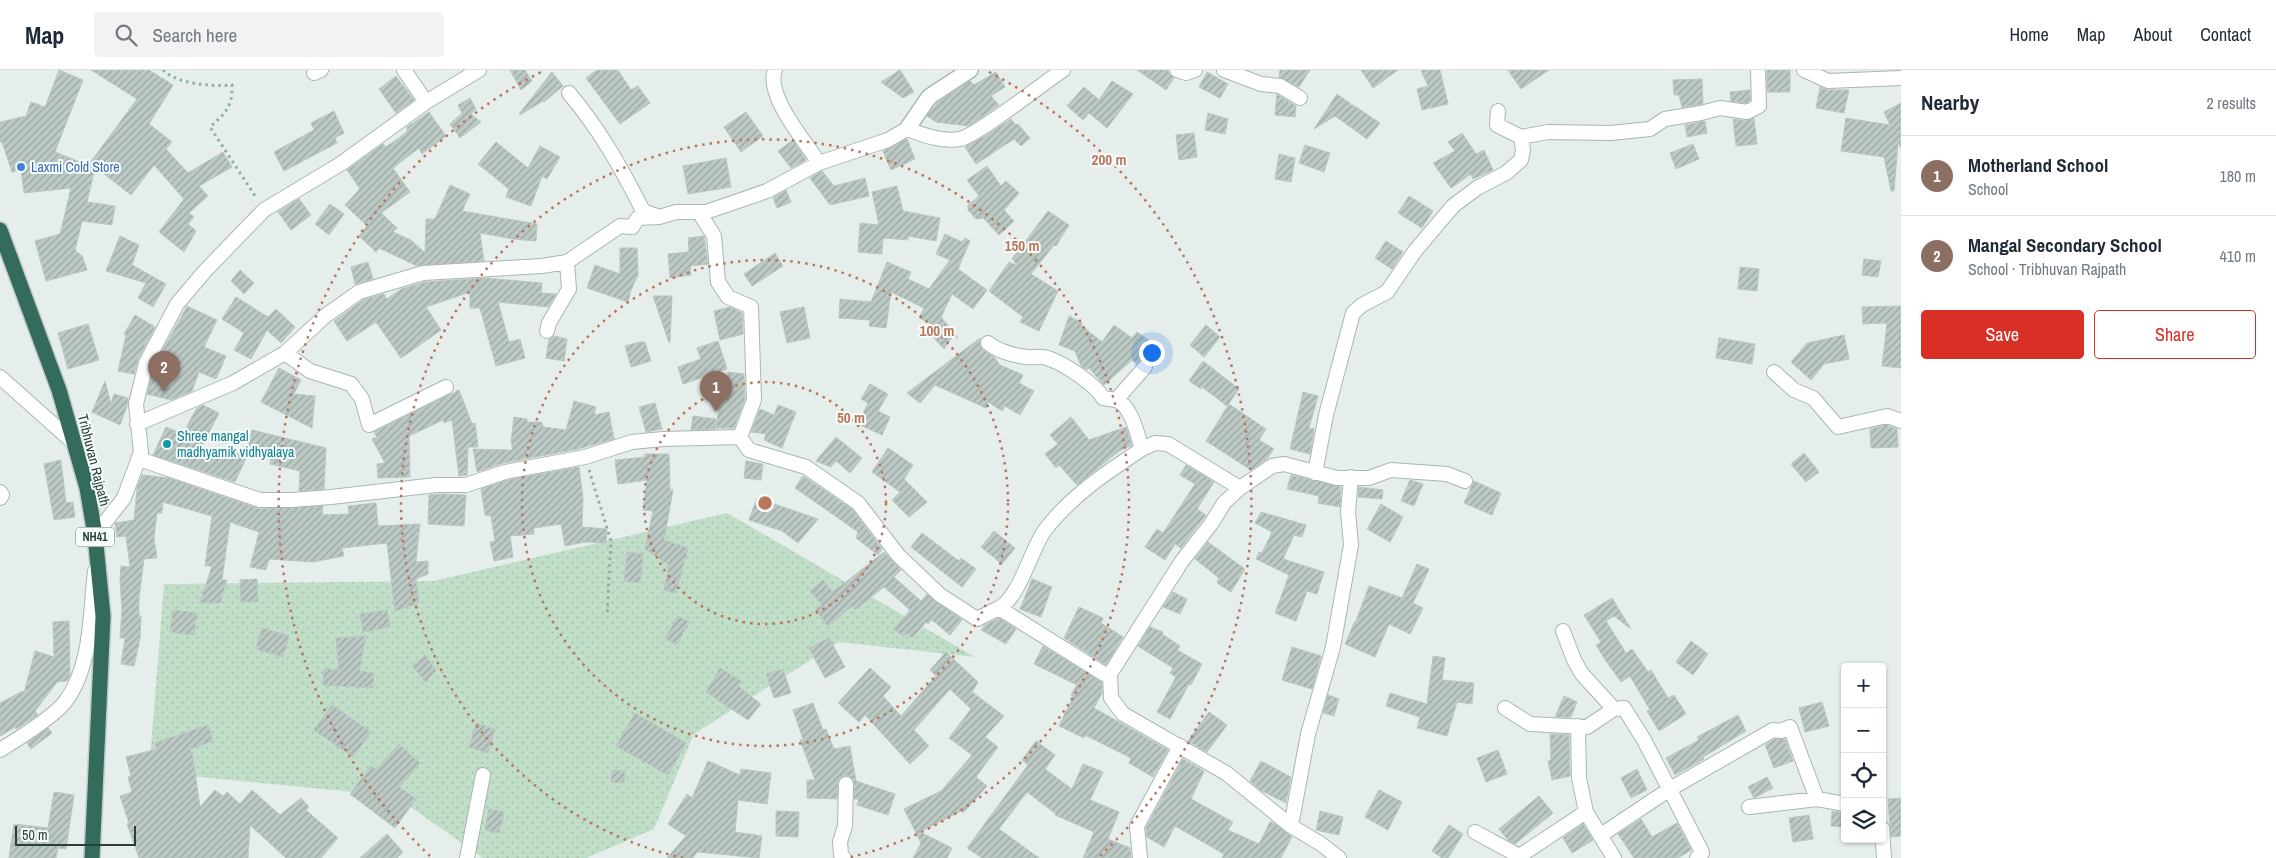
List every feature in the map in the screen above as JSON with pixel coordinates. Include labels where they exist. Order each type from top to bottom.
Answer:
[{"type":"highway","name":"Tribhuvan Rajpath","points":[[0,230],[59,390],[87,488],[95,535],[103,616],[92,858]]},
{"type":"street","points":[[404,70],[426,102]]},
{"type":"street","points":[[95,535],[124,498],[139,459],[141,452],[136,404],[146,363],[177,304],[205,271],[264,210],[342,163],[426,102],[478,70]]},
{"type":"street","points":[[775,70],[772,77],[776,94],[819,162]]},
{"type":"street","points":[[137,424],[234,383],[285,354],[326,316],[359,292],[423,273],[542,266],[566,262],[620,226],[632,227],[638,218],[659,217],[676,212],[706,212],[767,191],[819,162],[888,140],[907,129],[929,97],[971,70]]},
{"type":"street","points":[[907,129],[939,139],[961,139],[977,130],[1063,70]]},
{"type":"street","points":[[1177,70],[1186,73],[1195,70]]},
{"type":"street","points":[[1224,70],[1261,84],[1280,86],[1300,98]]},
{"type":"street","points":[[1498,111],[1497,125],[1520,137],[1548,132],[1612,133],[1650,129],[1665,119],[1701,114],[1720,108],[1747,112],[1759,106],[1758,70]]},
{"type":"street","points":[[1804,70],[1828,81],[1901,78]]},
{"type":"street","points":[[569,93],[598,129],[643,210],[659,217]]},
{"type":"street","points":[[1315,473],[1326,415],[1354,314],[1362,305],[1387,292],[1415,251],[1453,206],[1477,188],[1506,173],[1520,160],[1523,150],[1520,137]]},
{"type":"street","points":[[699,212],[714,236],[718,282],[728,297],[751,307],[754,400],[740,437]]},
{"type":"street","points":[[548,331],[548,323],[569,289],[566,262]]},
{"type":"street","points":[[988,343],[995,348],[1027,357],[1043,356],[1088,382],[1100,392],[1103,398],[1122,402],[1131,418],[1142,449]]},
{"type":"street","points":[[285,354],[310,371],[351,384],[362,399],[369,425],[446,387]]},
{"type":"street","points":[[1116,400],[1145,367]]},
{"type":"street","points":[[1774,372],[1794,390],[1813,398],[1838,427],[1887,416],[1901,421]]},
{"type":"street","points":[[0,377],[74,442]]},
{"type":"street","points":[[740,437],[749,450],[806,468],[858,503],[898,555],[940,595],[977,619],[1006,604],[1025,572],[1044,531],[1091,483],[1142,449],[1155,443],[1168,444],[1240,488]]},
{"type":"street","points":[[139,459],[260,500],[331,498],[436,485],[466,485],[505,472],[586,457],[632,442],[663,439],[740,437]]},
{"type":"street","points":[[1339,858],[1321,844],[1291,826],[1226,773],[1123,714],[1111,698],[1110,674],[1182,561],[1211,524],[1224,503],[1240,488],[1272,466],[1284,464],[1337,478],[1368,478],[1391,470],[1447,474],[1465,480]]},
{"type":"street","points":[[1291,826],[1308,734],[1333,647],[1351,545],[1348,512],[1351,477]]},
{"type":"street","points":[[0,492],[2,495],[0,498]]},
{"type":"street","points":[[0,750],[27,733],[65,702],[80,676],[86,650],[97,556]]},
{"type":"street","points":[[998,608],[1104,674],[1110,674]]},
{"type":"street","points":[[1562,631],[1582,674],[1614,710]]},
{"type":"street","points":[[1505,708],[1530,724],[1587,727],[1614,710],[1624,708],[1644,740],[1701,850],[1702,853],[1697,858]]},
{"type":"street","points":[[1578,726],[1579,778],[1586,812],[1614,858]]},
{"type":"street","points":[[1601,835],[1670,789],[1773,730],[1781,731],[1790,727],[1817,799]]},
{"type":"street","points":[[1140,858],[1137,826],[1180,746]]},
{"type":"street","points":[[467,858],[483,775]]},
{"type":"street","points":[[844,858],[841,854],[840,842],[845,826],[846,784]]},
{"type":"street","points":[[1749,807],[1817,799],[1841,803]]},
{"type":"street","points":[[1475,832],[1522,857],[1586,812]]},
{"type":"street","points":[[1883,843],[1884,858]]},
{"type":"path","points":[[163,70],[170,77],[197,83],[215,86],[232,85],[233,96],[228,112],[210,127],[264,210]]},
{"type":"path","points":[[586,457],[611,541],[607,616]]},
{"type":"green space","points":[[727,513],[975,657],[839,642],[694,734],[654,829],[586,858],[483,858],[395,796],[149,772],[164,584],[434,581]]},
{"type":"building","points":[[59,70],[83,80],[55,152],[95,168],[87,202],[115,206],[112,225],[82,221],[75,250],[82,256],[87,270],[46,281],[35,241],[60,234],[71,188],[24,193],[21,170],[12,172],[2,142],[0,142],[0,122],[26,116],[31,102],[45,107]]},
{"type":"building","points":[[91,70],[149,70],[173,85],[149,124],[172,142],[166,149],[188,173],[223,152],[232,167],[199,186],[208,196],[189,213],[194,217],[188,224],[196,231],[184,252],[159,232],[184,199],[154,165],[131,195],[90,163],[137,99]]},
{"type":"building","points":[[510,70],[525,70],[532,81],[521,90]]},
{"type":"building","points":[[597,70],[618,70],[631,90],[638,86],[650,103],[620,124],[586,78]]},
{"type":"building","points":[[900,70],[914,92],[903,98],[881,82]]},
{"type":"building","points":[[1137,70],[1167,70],[1174,78],[1166,90]]},
{"type":"building","points":[[1280,70],[1310,70],[1299,87],[1279,77]]},
{"type":"building","points":[[1361,70],[1398,70],[1373,88]]},
{"type":"building","points":[[1421,70],[1440,70],[1448,104],[1422,110],[1417,89],[1428,86]]},
{"type":"building","points":[[1508,70],[1549,70],[1521,89]]},
{"type":"building","points":[[1767,70],[1790,70],[1790,92],[1767,92]]},
{"type":"building","points":[[552,72],[563,86],[544,102],[520,115],[519,114]]},
{"type":"building","points":[[996,72],[1005,87],[991,96],[999,105],[976,121],[968,126],[936,122],[927,116],[937,103],[970,81],[974,85]]},
{"type":"building","points":[[1207,72],[1228,84],[1220,98],[1199,87]]},
{"type":"building","points":[[396,76],[414,100],[396,113],[379,89]]},
{"type":"building","points":[[1702,79],[1703,104],[1682,107],[1679,95],[1674,95],[1673,80]]},
{"type":"building","points":[[1112,81],[1133,94],[1107,128],[1089,113],[1083,120],[1067,106],[1084,87],[1099,100]]},
{"type":"building","points":[[1820,87],[1828,90],[1849,90],[1844,113],[1816,108]]},
{"type":"building","points":[[1750,90],[1750,101],[1746,103],[1731,101],[1730,92]]},
{"type":"building","points":[[1277,94],[1296,106],[1295,117],[1275,115]]},
{"type":"building","points":[[1337,94],[1351,104],[1348,106],[1353,105],[1380,123],[1367,139],[1335,116],[1314,129]]},
{"type":"building","points":[[470,98],[476,109],[471,114],[481,122],[460,138],[450,124],[462,113],[458,105]]},
{"type":"building","points":[[1901,103],[1901,148],[1898,142],[1894,191],[1891,191],[1884,157],[1841,151],[1846,118],[1890,125],[1884,112]]},
{"type":"building","points":[[334,111],[344,133],[335,138],[337,143],[284,171],[274,152],[314,130],[311,123]]},
{"type":"building","points":[[429,112],[446,136],[422,154],[419,148],[393,168],[410,192],[381,213],[397,228],[393,232],[411,240],[425,253],[426,219],[435,219],[450,185],[470,194],[462,211],[537,224],[536,241],[480,233],[484,261],[417,266],[379,248],[376,252],[359,236],[367,226],[345,205],[360,189],[347,170],[383,144],[386,147],[407,132],[407,127]]},
{"type":"building","points":[[746,112],[763,136],[741,152],[724,127]]},
{"type":"building","points":[[1208,113],[1228,119],[1225,134],[1205,130]]},
{"type":"building","points":[[1754,118],[1757,144],[1736,146],[1733,119],[1746,121]]},
{"type":"building","points":[[1011,119],[1030,138],[1021,146],[1014,139],[976,164],[965,147]]},
{"type":"building","points":[[1705,121],[1707,133],[1687,137],[1685,125]]},
{"type":"building","points":[[1194,133],[1197,157],[1179,160],[1176,135]]},
{"type":"building","points":[[1462,133],[1476,154],[1484,150],[1493,170],[1473,179],[1471,174],[1451,188],[1433,163],[1455,151],[1448,142]]},
{"type":"building","points":[[907,139],[915,159],[891,170],[883,151]]},
{"type":"building","points":[[793,140],[806,160],[791,168],[778,151]]},
{"type":"building","points":[[496,142],[528,168],[540,146],[560,157],[547,179],[542,176],[531,206],[506,197],[509,189],[478,164]]},
{"type":"building","points":[[1693,144],[1699,159],[1676,169],[1670,153]]},
{"type":"building","points":[[1305,145],[1330,153],[1324,172],[1299,163]]},
{"type":"building","points":[[1279,154],[1295,158],[1291,182],[1275,179]]},
{"type":"building","points":[[726,158],[731,187],[688,194],[683,166]]},
{"type":"building","points":[[987,166],[1001,186],[1006,181],[1019,193],[1004,210],[1014,221],[999,235],[983,218],[976,219],[968,210],[968,205],[979,196],[967,180]]},
{"type":"building","points":[[822,171],[834,186],[865,178],[869,196],[830,205],[810,178]]},
{"type":"building","points":[[897,186],[903,211],[940,218],[936,241],[908,236],[908,240],[883,238],[882,254],[858,252],[860,223],[879,225],[872,192]]},
{"type":"building","points":[[786,190],[791,202],[777,208],[773,198]]},
{"type":"building","points":[[1409,196],[1433,211],[1422,228],[1398,213]]},
{"type":"building","points":[[299,199],[311,215],[291,230],[278,212]]},
{"type":"building","points":[[330,204],[344,214],[329,235],[315,224]]},
{"type":"building","points":[[1048,211],[1069,225],[1056,246],[1054,245],[1031,274],[1058,291],[1039,331],[1020,322],[1023,317],[989,291],[1009,262],[1018,266],[1012,259]]},
{"type":"building","points":[[945,234],[962,242],[965,238],[970,241],[958,269],[987,290],[973,309],[952,294],[941,317],[958,338],[953,336],[944,349],[933,337],[942,329],[919,318],[924,308],[891,292],[886,328],[869,326],[870,320],[839,318],[840,299],[871,302],[887,262],[911,272],[908,279],[929,289],[950,260],[936,254]]},
{"type":"building","points":[[120,236],[139,245],[132,265],[166,284],[153,307],[138,298],[146,283],[106,271]]},
{"type":"building","points":[[704,236],[708,264],[690,266],[691,275],[670,278],[668,254],[689,252],[688,238]]},
{"type":"building","points":[[1386,241],[1403,252],[1392,269],[1375,258]]},
{"type":"building","points":[[620,248],[637,248],[638,275],[628,302],[587,288],[595,265],[620,274]]},
{"type":"building","points":[[775,253],[783,266],[752,286],[744,274]]},
{"type":"building","points":[[1864,259],[1881,261],[1878,277],[1862,275]]},
{"type":"building","points":[[368,262],[373,279],[355,284],[351,267]]},
{"type":"building","points":[[1740,267],[1759,269],[1757,291],[1738,289]]},
{"type":"building","points":[[240,270],[254,283],[244,294],[231,281]]},
{"type":"building","points":[[486,278],[542,283],[541,293],[556,294],[548,307],[498,302],[509,342],[520,339],[525,358],[496,366],[480,308],[470,308],[470,292],[426,307],[441,330],[401,358],[376,322],[347,341],[334,321],[363,300],[384,294],[387,299],[401,289],[425,282]]},
{"type":"building","points":[[653,296],[672,296],[669,343]]},
{"type":"building","points":[[236,297],[268,317],[276,309],[295,327],[281,343],[267,330],[251,359],[234,350],[244,333],[222,319]]},
{"type":"building","points":[[187,306],[217,320],[204,347],[226,356],[216,379],[199,372],[192,391],[171,400],[147,394],[154,366]]},
{"type":"building","points":[[1901,306],[1901,368],[1882,366],[1887,323],[1863,324],[1862,307]]},
{"type":"building","points":[[730,307],[742,313],[743,334],[720,340],[714,311]]},
{"type":"building","points":[[804,307],[810,338],[787,343],[780,312]]},
{"type":"building","points":[[135,315],[155,327],[138,359],[134,374],[118,371],[126,335],[124,334]]},
{"type":"building","points":[[1069,316],[1082,323],[1081,325],[1102,342],[1114,325],[1132,338],[1137,332],[1153,343],[1143,359],[1137,363],[1132,360],[1104,385],[1089,368],[1087,370],[1081,366],[1075,351],[1059,345]]},
{"type":"building","points":[[88,324],[99,360],[68,369],[58,333]]},
{"type":"building","points":[[1206,325],[1220,337],[1204,357],[1190,345]]},
{"type":"building","points":[[1844,335],[1849,359],[1824,364],[1811,380],[1791,362],[1807,343]]},
{"type":"building","points":[[554,336],[567,339],[564,361],[546,358],[549,339]]},
{"type":"building","points":[[980,338],[980,346],[983,350],[994,357],[1000,365],[1023,375],[1019,383],[1034,391],[1020,415],[1005,406],[1002,411],[988,402],[986,408],[935,385],[920,403],[907,393]]},
{"type":"building","points":[[1719,338],[1755,344],[1752,364],[1716,358]]},
{"type":"building","points":[[718,341],[727,369],[683,384],[678,367],[701,359],[697,348]]},
{"type":"building","points":[[645,342],[651,361],[631,367],[625,346]]},
{"type":"building","points":[[1203,361],[1239,389],[1227,406],[1202,387],[1201,389],[1189,381]]},
{"type":"building","points":[[279,368],[301,380],[294,394],[315,396],[312,428],[261,402]]},
{"type":"building","points":[[728,372],[744,374],[745,399],[734,428],[716,428],[720,400],[725,401]]},
{"type":"building","points":[[105,381],[111,404],[114,394],[128,398],[120,425],[92,412]]},
{"type":"building","points":[[870,384],[888,394],[878,411],[890,417],[882,435],[858,424],[868,403],[861,399]]},
{"type":"building","points":[[459,390],[472,424],[475,423],[478,447],[468,447],[467,475],[459,476],[452,420],[444,423],[443,420],[409,436],[410,477],[378,478],[377,464],[385,463],[372,439],[377,437],[374,432]]},
{"type":"building","points":[[1303,392],[1318,396],[1309,428],[1314,429],[1310,454],[1290,449]]},
{"type":"building","points":[[574,401],[596,407],[594,415],[609,412],[614,439],[578,449],[503,463],[477,472],[473,449],[513,450],[511,442],[514,417],[527,419],[527,422],[542,422],[543,427],[566,430]]},
{"type":"building","points":[[655,403],[662,429],[646,432],[639,407]]},
{"type":"building","points":[[1229,404],[1266,429],[1259,440],[1274,449],[1267,459],[1251,470],[1206,441]]},
{"type":"building","points":[[203,405],[219,413],[201,448],[226,458],[230,450],[246,458],[235,482],[153,455],[166,427],[183,434],[196,409]]},
{"type":"building","points":[[778,405],[796,412],[782,448],[764,440],[766,434],[751,432],[760,409],[774,415]]},
{"type":"building","points":[[693,416],[716,419],[715,429],[691,430]]},
{"type":"building","points":[[1071,417],[1089,440],[1126,427],[1132,445],[1119,451],[1077,485],[1059,465],[1056,468],[1045,454],[1058,444],[1050,435]]},
{"type":"building","points":[[1886,425],[1897,429],[1898,447],[1871,448],[1870,429]]},
{"type":"building","points":[[252,430],[326,448],[324,489],[299,491],[300,471],[270,464],[271,459],[246,453]]},
{"type":"building","points":[[836,437],[862,458],[850,473],[836,461],[831,467],[816,461]]},
{"type":"building","points":[[888,448],[913,465],[904,479],[927,502],[909,517],[892,500],[900,492],[872,472]]},
{"type":"building","points":[[1804,453],[1819,472],[1806,482],[1791,464]]},
{"type":"building","points":[[645,454],[669,454],[670,490],[673,490],[664,540],[688,548],[676,593],[664,590],[669,565],[645,549],[653,511],[643,510],[647,480],[618,484],[615,460],[645,457]]},
{"type":"building","points":[[61,460],[66,503],[73,502],[75,517],[54,520],[44,464]]},
{"type":"building","points":[[746,461],[763,464],[761,480],[744,478]]},
{"type":"building","points":[[1186,465],[1214,482],[1197,509],[1206,515],[1181,548],[1175,544],[1165,560],[1145,547],[1157,529],[1163,533],[1195,484],[1180,475]]},
{"type":"building","points":[[579,467],[583,499],[582,527],[607,529],[606,543],[586,542],[565,546],[561,524],[534,528],[534,534],[510,536],[513,557],[494,561],[490,542],[495,541],[491,516],[485,515],[481,489],[507,480]]},
{"type":"building","points":[[142,475],[169,478],[260,509],[323,506],[322,515],[349,514],[348,506],[376,503],[378,526],[420,524],[416,562],[428,561],[428,574],[416,579],[419,603],[395,611],[387,543],[342,548],[344,556],[313,562],[269,559],[266,570],[250,567],[259,532],[230,522],[222,580],[227,580],[220,603],[200,603],[212,566],[205,566],[212,516],[163,502],[162,513],[157,513],[154,538],[157,558],[144,559],[139,598],[139,616],[141,616],[140,639],[134,666],[121,664],[125,638],[120,638],[122,609],[121,566],[130,567],[126,536],[117,537],[115,523],[134,520],[137,488]]},
{"type":"building","points":[[1291,475],[1341,487],[1340,507],[1318,503],[1319,496],[1287,489]]},
{"type":"building","points":[[803,476],[852,509],[882,549],[878,555],[856,538],[858,532],[795,488]]},
{"type":"building","points":[[1410,480],[1423,484],[1414,506],[1401,501]]},
{"type":"building","points":[[1474,481],[1501,493],[1492,515],[1464,503]]},
{"type":"building","points":[[1359,487],[1383,490],[1382,499],[1358,497]]},
{"type":"building","points":[[429,495],[466,495],[464,526],[428,524]]},
{"type":"building","points":[[757,498],[818,519],[798,543],[782,531],[749,520]]},
{"type":"building","points":[[1381,504],[1403,517],[1390,542],[1367,529]]},
{"type":"building","points":[[1261,512],[1306,525],[1302,537],[1294,535],[1283,559],[1324,572],[1317,594],[1307,591],[1296,621],[1275,613],[1289,575],[1256,559],[1259,552],[1262,553],[1272,532],[1255,523]]},
{"type":"building","points":[[994,531],[1015,548],[1002,564],[981,547]]},
{"type":"building","points":[[922,533],[959,561],[961,558],[976,569],[962,587],[911,547]]},
{"type":"building","points":[[1208,542],[1245,569],[1231,592],[1217,583],[1219,578],[1195,559]]},
{"type":"building","points":[[627,552],[643,554],[640,583],[624,581]]},
{"type":"building","points":[[884,552],[901,570],[894,577],[921,601],[927,594],[962,620],[950,635],[932,620],[928,624],[926,622],[912,638],[908,633],[903,636],[894,629],[910,610],[884,587],[855,610],[852,606],[828,626],[815,610],[822,605],[810,591],[823,580],[833,592]]},
{"type":"building","points":[[1417,564],[1429,569],[1413,603],[1423,608],[1410,634],[1389,624],[1375,657],[1345,644],[1369,586],[1402,598]]},
{"type":"building","points":[[257,579],[258,602],[241,602],[240,580]]},
{"type":"building","points":[[1032,579],[1052,587],[1041,617],[1020,609]]},
{"type":"building","points":[[1173,592],[1187,599],[1180,614],[1163,607]]},
{"type":"building","points":[[1612,598],[1631,629],[1614,616],[1606,621],[1626,653],[1632,649],[1648,672],[1651,670],[1668,698],[1674,695],[1686,714],[1659,731],[1647,711],[1650,710],[1630,676],[1621,682],[1606,661],[1596,645],[1601,642],[1584,615]]},
{"type":"building","points":[[1079,607],[1103,618],[1101,623],[1123,637],[1106,665],[1064,638]]},
{"type":"building","points":[[173,610],[197,613],[194,635],[170,632]]},
{"type":"building","points":[[387,610],[390,627],[363,632],[360,614]]},
{"type":"building","points":[[678,616],[689,622],[677,645],[665,638]]},
{"type":"building","points":[[999,618],[1016,629],[1006,644],[981,630],[985,625]]},
{"type":"building","points":[[69,621],[70,675],[67,681],[57,682],[35,711],[38,715],[16,729],[15,727],[0,736],[0,703],[23,691],[24,693],[35,651],[54,657],[53,622]]},
{"type":"building","points":[[1150,627],[1163,632],[1162,634],[1180,646],[1177,650],[1202,664],[1170,719],[1157,712],[1176,677],[1170,673],[1173,668],[1138,646]]},
{"type":"building","points":[[262,628],[289,636],[283,657],[256,649]]},
{"type":"building","points":[[366,636],[359,671],[374,673],[373,688],[323,685],[324,669],[339,670],[336,638]]},
{"type":"building","points":[[829,638],[845,667],[825,678],[809,648]]},
{"type":"building","points":[[1691,641],[1708,654],[1693,675],[1676,662]]},
{"type":"building","points":[[1043,646],[1102,682],[1102,693],[1094,708],[1168,750],[1153,777],[1129,763],[1131,758],[1085,735],[1084,738],[1059,726],[1077,685],[1034,664]]},
{"type":"building","points":[[1292,647],[1321,656],[1312,689],[1282,680]]},
{"type":"building","points":[[946,652],[978,682],[972,692],[1004,716],[985,737],[998,747],[976,777],[987,786],[963,813],[961,811],[920,832],[952,848],[947,858],[913,858],[921,843],[904,809],[941,791],[972,755],[949,738],[971,709],[950,689],[914,730],[929,746],[910,764],[865,715],[859,722],[838,703],[870,668],[891,687],[883,696],[901,716],[936,676],[930,670]]},
{"type":"building","points":[[425,655],[436,670],[426,682],[412,666]]},
{"type":"building","points":[[1433,656],[1445,658],[1442,680],[1474,683],[1472,704],[1457,702],[1447,736],[1417,728],[1420,717],[1386,706],[1390,693],[1427,704]]},
{"type":"building","points":[[720,668],[741,681],[738,686],[761,704],[748,720],[706,692]]},
{"type":"building","points":[[783,669],[791,693],[774,698],[766,674]]},
{"type":"building","points":[[1328,695],[1339,699],[1334,716],[1323,713]]},
{"type":"building","points":[[1564,696],[1577,702],[1571,717],[1555,717]]},
{"type":"building","points":[[1822,702],[1829,726],[1805,732],[1799,708]]},
{"type":"building","points":[[813,703],[823,730],[826,729],[834,749],[850,746],[856,781],[895,794],[888,815],[857,805],[859,799],[854,799],[854,780],[847,775],[838,780],[837,799],[807,798],[807,780],[815,780],[800,740],[803,739],[793,710]]},
{"type":"building","points":[[332,705],[371,732],[353,757],[314,730]]},
{"type":"building","points":[[1209,712],[1227,725],[1207,752],[1188,741]]},
{"type":"building","points":[[635,713],[686,743],[668,775],[616,746]]},
{"type":"building","points":[[1738,715],[1746,731],[1703,757],[1704,759],[1675,775],[1666,758],[1699,740],[1697,737]]},
{"type":"building","points":[[476,723],[495,729],[488,753],[469,747]]},
{"type":"building","points":[[208,725],[213,741],[190,749],[200,807],[215,790],[223,796],[227,792],[240,804],[252,790],[280,815],[301,798],[309,807],[306,810],[338,838],[321,858],[286,858],[250,825],[248,858],[139,858],[127,824],[129,823],[120,796],[132,792],[128,777],[131,776],[126,757],[157,749],[155,743]]},
{"type":"building","points":[[48,728],[52,733],[31,749],[27,743]]},
{"type":"building","points":[[1550,734],[1569,735],[1570,776],[1552,780],[1548,761],[1551,760]]},
{"type":"building","points":[[1775,739],[1785,739],[1793,761],[1774,768],[1765,745]]},
{"type":"building","points":[[1036,741],[1055,755],[1045,769],[1072,789],[1083,764],[1103,772],[1090,800],[1119,812],[1108,839],[1130,848],[1131,858],[1083,858],[1094,832],[1055,815],[1027,792],[999,829],[1039,858],[982,858],[967,848],[1028,765],[1022,760]]},
{"type":"building","points":[[399,744],[420,763],[399,787],[416,799],[395,828],[350,794],[371,766],[376,770]]},
{"type":"building","points":[[1498,750],[1507,774],[1486,782],[1477,758]]},
{"type":"building","points":[[1183,759],[1204,771],[1191,799],[1233,822],[1228,830],[1259,844],[1270,822],[1292,837],[1281,858],[1222,858],[1224,854],[1175,826],[1164,847],[1147,837],[1146,828]]},
{"type":"building","points":[[708,761],[740,775],[741,769],[771,773],[767,804],[738,800],[735,832],[762,836],[759,858],[697,852],[693,858],[667,858],[686,836],[668,824],[687,794],[692,798]]},
{"type":"building","points":[[1261,761],[1291,777],[1286,803],[1260,790],[1250,781]]},
{"type":"building","points":[[1637,769],[1647,790],[1631,798],[1621,778]]},
{"type":"building","points":[[612,770],[625,771],[624,783],[611,782]]},
{"type":"building","points":[[1767,777],[1773,788],[1754,798],[1748,787]]},
{"type":"building","points":[[1379,790],[1402,802],[1388,830],[1365,817]]},
{"type":"building","points":[[54,792],[74,795],[66,849],[58,848],[56,858],[9,858],[14,824],[48,828]]},
{"type":"building","points":[[1539,796],[1553,813],[1515,844],[1508,840],[1499,829]]},
{"type":"building","points":[[1901,798],[1901,836],[1891,837],[1888,799]]},
{"type":"building","points":[[489,809],[504,812],[499,833],[485,830]]},
{"type":"building","points":[[776,811],[799,812],[798,837],[776,836]]},
{"type":"building","points":[[1320,811],[1343,817],[1339,835],[1316,830]]},
{"type":"building","points":[[1832,811],[1841,812],[1841,827],[1831,826]]},
{"type":"building","points":[[1809,815],[1813,839],[1793,842],[1789,818]]},
{"type":"building","points":[[1641,819],[1652,837],[1677,823],[1691,850],[1678,858],[1634,858],[1618,834]]},
{"type":"building","points":[[1583,824],[1593,840],[1572,853],[1563,838]]},
{"type":"building","points":[[1449,825],[1463,834],[1448,858],[1442,858],[1432,851]]},
{"type":"building","points":[[387,834],[403,852],[397,858],[360,858]]},
{"type":"place","name":"Laxmi Cold Store","points":[[21,167]]},
{"type":"place","name":"Mangal Secondary School","points":[[164,392]]},
{"type":"place","name":"Motherland School","points":[[716,412]]},
{"type":"place","name":"Shree mangal madhyamik vidhyalaya","points":[[167,444]]}]
